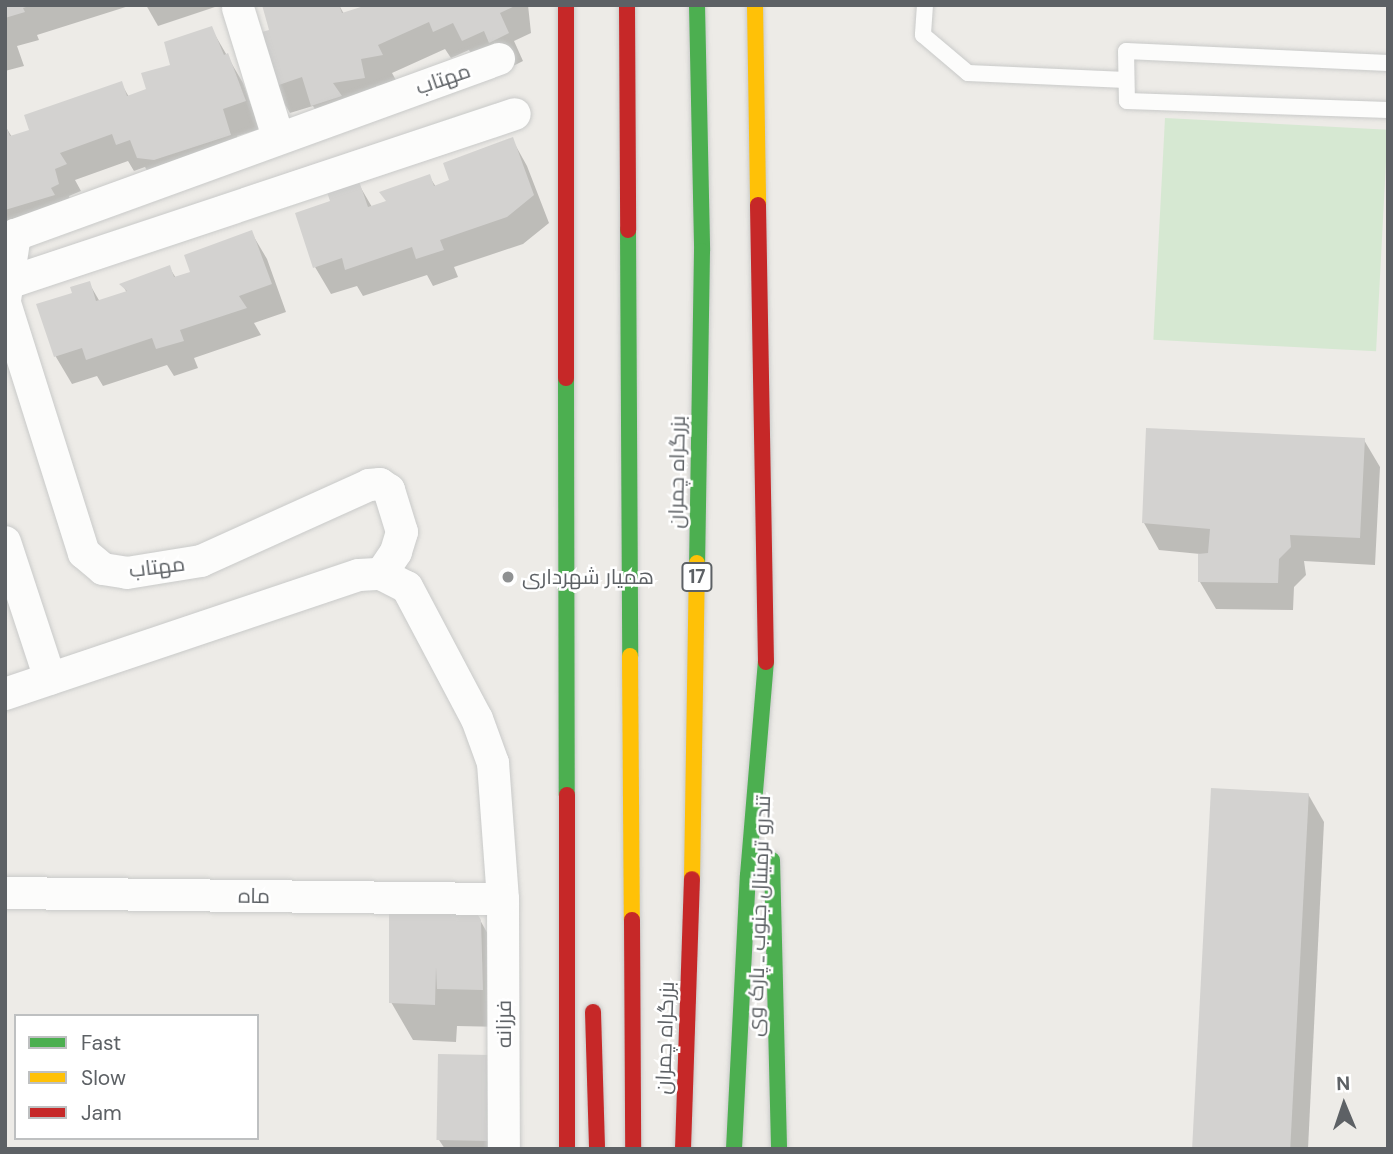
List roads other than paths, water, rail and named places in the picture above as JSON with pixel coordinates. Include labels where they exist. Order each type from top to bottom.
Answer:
[{"type":"highway","points":[[566,5],[568,1149]]},
{"type":"highway","name":"بزرگراه چمران","points":[[627,5],[633,1149]]},
{"type":"highway","name":"بزرگراه چمران","points":[[682,1149],[692,883],[701,292],[697,5]]},
{"type":"highway","points":[[755,5],[770,806]]},
{"type":"highway","points":[[734,1149],[748,875],[766,683]]},
{"type":"highway","points":[[567,841],[584,945]]},
{"type":"highway","points":[[771,847],[779,1149]]},
{"type":"highway","points":[[592,998],[597,1149]]},
{"type":"street","points":[[237,8],[278,137]]},
{"type":"street","name":"مهتاب","points":[[381,574],[396,552],[402,532],[389,491],[380,484],[369,485],[201,561],[127,573],[103,569],[84,553],[6,296],[15,235],[278,137],[499,59]]},
{"type":"street","points":[[6,296],[515,114]]},
{"type":"street","points":[[5,542],[50,679]]},
{"type":"street","points":[[5,694],[359,575],[381,574],[407,587],[487,741],[498,804],[503,899]]},
{"type":"street","name":"ماه","points":[[5,893],[503,899]]},
{"type":"street","name":"فرزانه","points":[[503,899],[504,1149]]},
{"type":"lane","points":[[925,5],[923,35],[968,74],[1126,80]]},
{"type":"lane","points":[[1388,63],[1126,51],[1127,101],[1388,110]]},
{"type":"lane","name":"تندرو ترمینال جنوب ـ پارک وی","points":[[752,1130],[766,683]]},
{"type":"place","name":"همیار شهرداری","points":[[508,577]]}]
